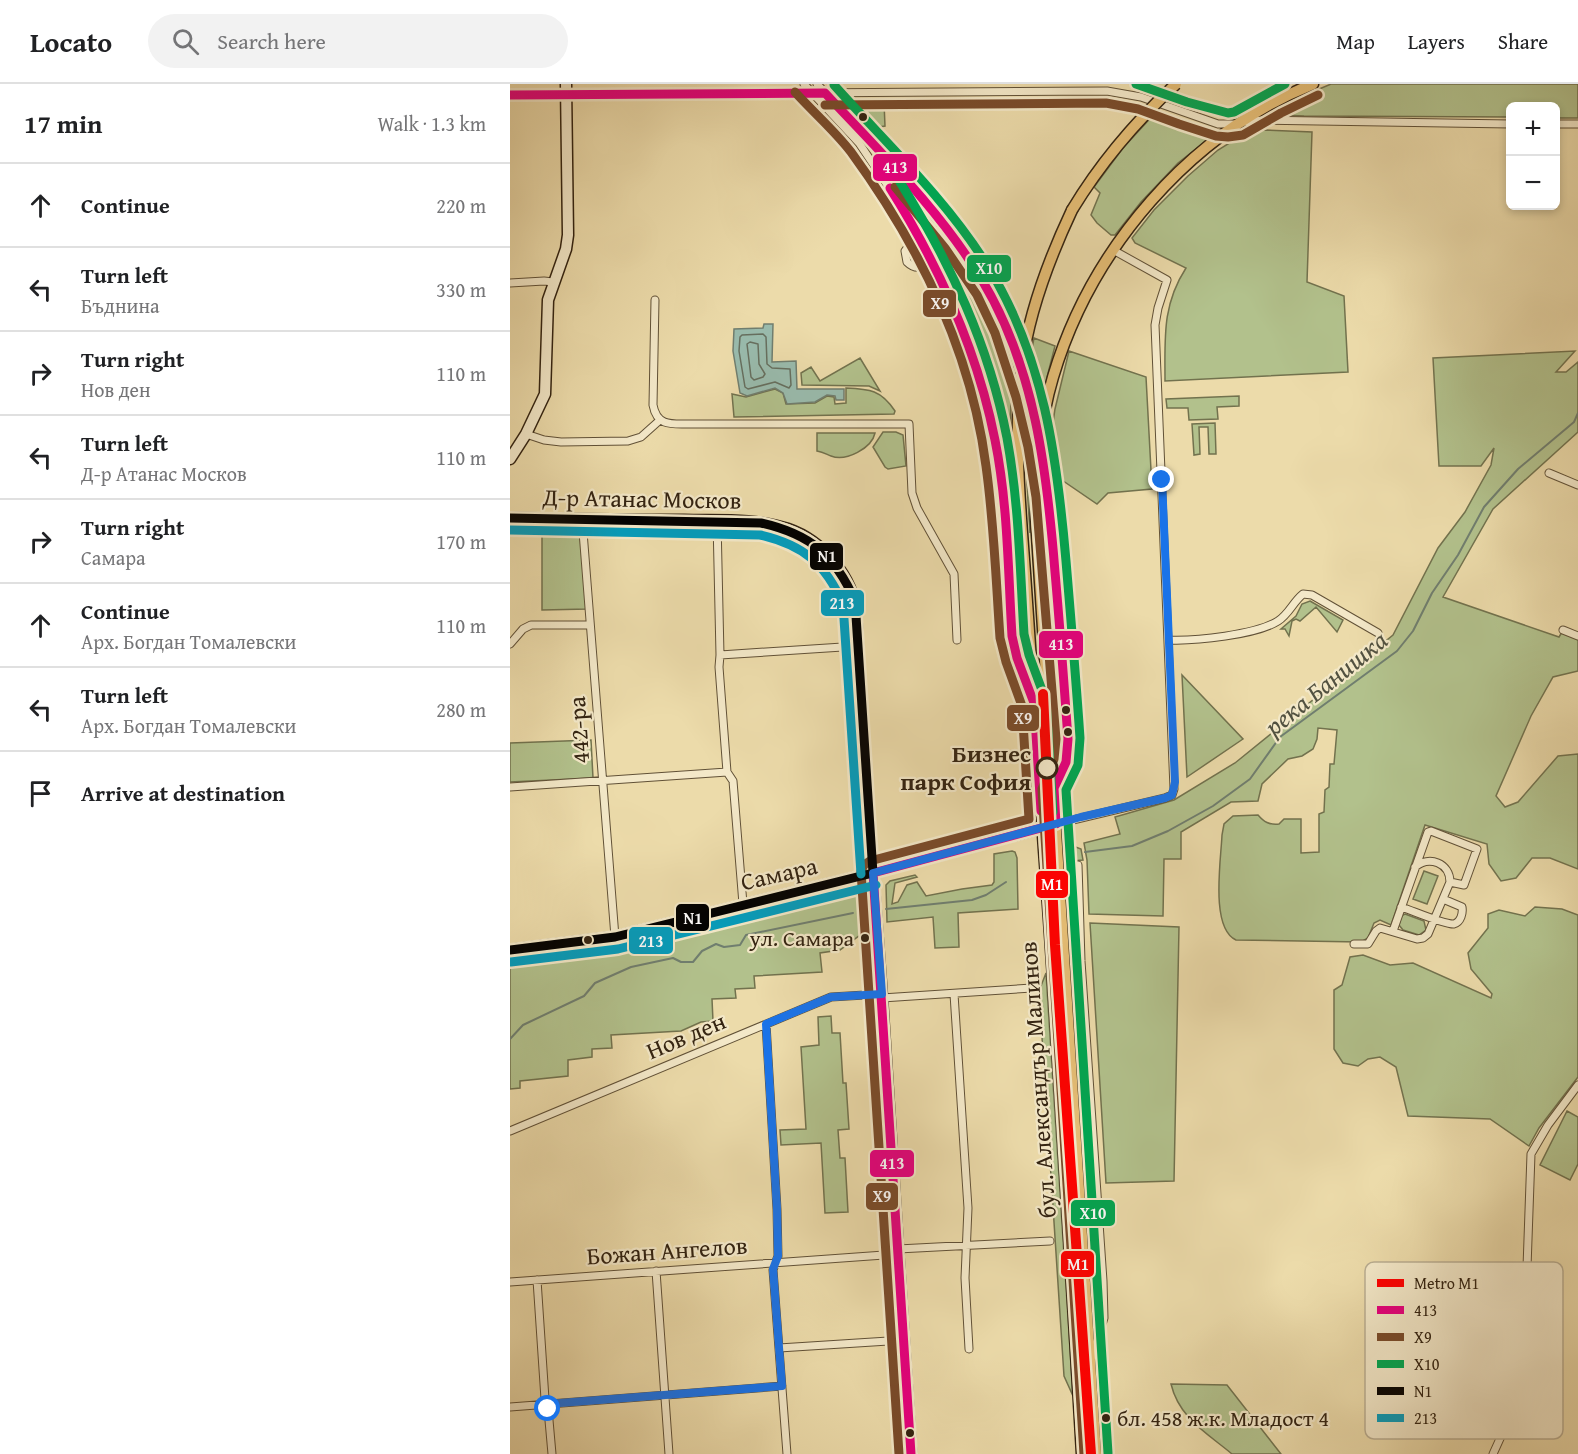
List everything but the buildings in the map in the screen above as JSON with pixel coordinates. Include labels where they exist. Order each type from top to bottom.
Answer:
[{"type":"main road","name":"бул. Александър Малинов","points":[[1082,1454],[1018,482],[1018,408],[1028,331],[1056,244],[1072,210],[1110,153],[1139,120],[1176,84]]},
{"type":"main road","name":"бул. Александър Малинов","points":[[1096,1454],[1036,520],[1038,453],[1044,413],[1062,348],[1077,313],[1113,250],[1143,211],[1198,155],[1238,124],[1275,102],[1313,84]]},
{"type":"street","name":"бул. Александър Малинов","points":[[804,84],[859,143],[922,237],[957,310],[970,344],[995,440],[1002,484],[1012,636],[1017,658],[1034,703]]},
{"type":"street","points":[[817,84],[947,229],[982,281],[1008,333]]},
{"type":"street","points":[[510,459],[526,434],[545,394],[548,300],[566,249],[568,235],[566,89]]},
{"type":"street","points":[[510,95],[566,89],[812,93],[1107,91],[1141,97],[1218,124],[1238,124],[1262,120],[1506,123]]},
{"type":"street","points":[[1560,124],[1578,124]]},
{"type":"street","points":[[934,261],[921,268],[913,267],[907,262],[905,255],[907,247],[935,230],[947,229]]},
{"type":"street","points":[[1056,824],[1165,798],[1172,795],[1175,782],[1155,325],[1167,280],[1113,250]]},
{"type":"street","points":[[510,283],[553,282]]},
{"type":"street","points":[[655,300],[653,405],[655,414],[660,420],[676,424],[909,424],[912,493],[917,507],[954,574],[957,640]]},
{"type":"street","points":[[526,434],[544,440],[628,441],[641,437],[660,420]]},
{"type":"street","points":[[1549,473],[1578,485]]},
{"type":"street","points":[[1049,500],[1068,739],[1066,762],[1053,788]]},
{"type":"street","name":"Д-р Атанас Москов","points":[[510,518],[717,521],[761,523],[789,529],[824,552],[835,563],[844,576],[855,601],[911,1454]]},
{"type":"street","name":"442-ра","points":[[582,519],[615,937]]},
{"type":"street","points":[[717,521],[719,667],[728,772],[733,781],[743,904]]},
{"type":"street","points":[[1169,640],[1237,634],[1269,626],[1280,620],[1303,594],[1312,595],[1378,633]]},
{"type":"street","points":[[510,644],[526,626],[590,625]]},
{"type":"street","points":[[1563,630],[1575,635]]},
{"type":"street","points":[[720,655],[858,646]]},
{"type":"street","points":[[510,787],[728,772]]},
{"type":"street","name":"Самара","points":[[510,950],[615,937],[873,873],[1056,824]]},
{"type":"street","points":[[1393,931],[1428,832],[1474,846],[1477,849],[1466,883],[1461,886],[1450,882]]},
{"type":"street","points":[[1354,944],[1368,944],[1380,928],[1417,939],[1423,939],[1428,934],[1450,882],[1448,869],[1428,861],[1414,868]]},
{"type":"street","points":[[1078,865],[1081,961],[1104,1318],[1090,1365]]},
{"type":"street","points":[[1401,907],[1454,924],[1458,922],[1463,912],[1462,907],[1443,898]]},
{"type":"street","name":"Нов ден","points":[[510,1131],[831,997],[954,994],[1032,988]]},
{"type":"street","points":[[954,994],[968,1208],[965,1278],[969,1349]]},
{"type":"street","points":[[766,1024],[777,1209],[778,1256],[773,1269],[786,1454]]},
{"type":"street","points":[[1527,1262],[1531,1154],[1548,1125],[1578,1086]]},
{"type":"street","name":"Божан Ангелов","points":[[510,1282],[966,1245],[1050,1241]]},
{"type":"street","points":[[656,1271],[669,1454]]},
{"type":"street","points":[[537,1280],[552,1454]]},
{"type":"street","points":[[779,1348],[904,1340]]},
{"type":"street","points":[[510,1407],[782,1386]]},
{"type":"street","points":[[1493,1454],[1500,1439]]},
{"type":"green space","points":[[1331,84],[1578,84],[1578,118],[1560,118],[1560,102],[1506,102],[1506,117],[1304,116],[1270,113]]},
{"type":"green space","points":[[850,102],[884,102],[885,126],[879,127],[875,136],[845,105]]},
{"type":"green space","points":[[1157,111],[1213,130],[1215,134],[1178,163],[1141,202],[1115,235],[1111,235],[1091,215],[1100,193],[1094,187],[1123,148]]},
{"type":"green space","points":[[1264,130],[1312,132],[1307,282],[1344,296],[1348,372],[1165,381],[1166,322],[1173,295],[1186,268],[1135,243],[1132,238],[1154,210],[1218,150],[1244,134]]},
{"type":"green space","points":[[877,159],[934,222],[925,230]]},
{"type":"green space","points":[[944,235],[977,284],[1001,338],[1019,331],[1012,381],[1010,424],[1024,633],[1025,659],[1023,660],[1018,642],[1007,481],[997,418],[973,333],[933,247],[932,239]]},
{"type":"green space","points":[[1034,338],[1055,346],[1036,439],[1031,484],[1030,533],[1026,411]]},
{"type":"green space","points":[[1069,351],[1146,377],[1152,489],[1108,493],[1097,504],[1056,476],[1047,464],[1055,409]]},
{"type":"green space","points":[[1575,351],[1556,372],[1566,372],[1578,362],[1578,432],[1493,509],[1443,597],[1559,637],[1562,632],[1578,639],[1578,671],[1553,677],[1531,716],[1496,796],[1505,807],[1518,802],[1558,756],[1578,754],[1578,869],[1550,858],[1532,858],[1516,878],[1501,881],[1489,864],[1487,844],[1425,825],[1391,925],[1380,920],[1374,923],[1368,938],[1361,942],[1236,940],[1228,933],[1220,908],[1219,876],[1224,824],[1233,816],[1258,815],[1262,820],[1275,824],[1279,824],[1284,819],[1301,819],[1301,853],[1319,852],[1319,814],[1324,812],[1325,790],[1329,787],[1330,764],[1334,764],[1337,730],[1318,728],[1313,749],[1302,756],[1288,759],[1262,784],[1258,801],[1231,802],[1181,832],[1181,859],[1164,859],[1163,916],[1089,914],[1084,843],[1120,834],[1115,817],[1174,800],[1235,763],[1393,635],[1438,548],[1465,512],[1491,465],[1494,448],[1481,466],[1439,466],[1433,358]]},
{"type":"green space","points":[[860,358],[880,391],[869,386],[802,385],[801,373],[811,367],[820,381]]},
{"type":"green space","points":[[846,388],[868,390],[880,395],[890,404],[895,411],[894,414],[734,417],[732,394],[746,397],[775,389],[783,393],[786,404],[815,403],[827,396],[834,397],[835,404],[846,403]]},
{"type":"green space","points":[[1239,396],[1239,406],[1217,407],[1218,419],[1189,420],[1188,408],[1167,408],[1166,399]]},
{"type":"green space","points":[[1215,423],[1216,454],[1209,454],[1208,427],[1199,427],[1200,454],[1194,455],[1192,424]]},
{"type":"green space","points":[[883,432],[896,432],[903,435],[906,466],[888,469],[885,467],[873,447]]},
{"type":"green space","points":[[817,433],[875,433],[869,444],[858,452],[837,457],[817,451]]},
{"type":"green space","points":[[542,528],[582,528],[588,609],[542,610]]},
{"type":"green space","points":[[1310,601],[1343,620],[1337,632],[1316,607],[1300,621],[1296,619],[1292,621],[1289,636],[1285,629],[1281,629],[1296,616],[1302,604]]},
{"type":"green space","points":[[1182,675],[1243,739],[1187,777]]},
{"type":"green space","points":[[591,740],[593,778],[510,782],[510,743]]},
{"type":"green space","points":[[1072,829],[1073,846],[1081,849],[1083,860],[1072,861],[1076,954],[1072,944],[1068,842]]},
{"type":"green space","points":[[1015,852],[1017,858],[1018,909],[958,913],[959,947],[935,948],[933,917],[887,922],[886,885],[890,881],[915,875],[917,877],[895,883],[892,904],[898,902],[907,885],[917,882],[926,896],[992,885],[994,882],[994,854]]},
{"type":"green space","points":[[1424,871],[1438,876],[1427,904],[1413,899]]},
{"type":"green space","points":[[861,895],[860,935],[840,950],[820,953],[822,972],[754,976],[755,988],[735,989],[736,998],[712,999],[713,1021],[701,1022],[681,1031],[611,1035],[612,1048],[592,1049],[592,1057],[568,1060],[568,1076],[520,1081],[520,1088],[510,1089],[510,961],[603,950],[758,911]]},
{"type":"green space","points":[[1535,907],[1562,909],[1578,915],[1578,1077],[1539,1128],[1529,1146],[1490,1119],[1408,1116],[1396,1067],[1380,1057],[1368,1059],[1358,1066],[1343,1063],[1334,1049],[1334,990],[1342,985],[1350,957],[1363,955],[1390,965],[1413,963],[1491,998],[1492,994],[1471,969],[1468,953],[1488,928],[1488,914],[1499,910],[1525,916]]},
{"type":"green space","points":[[1405,914],[1424,921],[1426,930],[1419,935],[1403,930],[1399,925],[1401,916]]},
{"type":"green space","points":[[1090,923],[1179,927],[1174,1181],[1106,1183]]},
{"type":"green space","points":[[1076,962],[1080,990],[1101,1320],[1095,1340],[1073,998],[1073,965]]},
{"type":"green space","points":[[1046,973],[1073,1396],[1064,1376],[1039,991]]},
{"type":"green space","points":[[831,1016],[832,1033],[840,1033],[843,1083],[846,1083],[849,1129],[838,1130],[840,1158],[845,1158],[848,1212],[825,1213],[821,1143],[781,1145],[780,1130],[806,1129],[801,1047],[819,1045],[818,1017]]},
{"type":"green space","points":[[1567,1111],[1578,1117],[1578,1164],[1570,1180],[1540,1165]]},
{"type":"green space","points":[[1171,1384],[1227,1385],[1281,1454],[1232,1454],[1187,1416]]},
{"type":"water","points":[[764,324],[773,324],[772,362],[796,361],[797,389],[844,389],[844,400],[836,400],[835,396],[827,395],[815,402],[787,404],[783,393],[775,388],[747,396],[740,393],[733,351],[734,329],[763,328]]},
{"type":"waterway","name":"река Банишка","points":[[1085,852],[1132,846],[1168,831],[1213,806],[1250,779],[1280,737],[1397,651],[1413,631],[1432,593],[1458,555],[1484,507],[1518,469],[1574,422],[1578,413]]},
{"type":"waterway","name":"река Банишка","points":[[886,909],[972,900],[986,895],[1006,882]]},
{"type":"waterway","name":"река Банишка","points":[[510,1039],[523,1025],[584,996],[595,983],[631,967],[673,958],[681,962],[693,962],[702,951],[716,944],[724,947],[740,945],[746,935],[853,913]]},
{"type":"tunnel","points":[[1008,333],[1039,435]]},
{"type":"tunnel","points":[[1043,452],[1049,500]]},
{"type":"metro line","name":"M1","points":[[1043,694],[1055,945],[1091,1454]]},
{"type":"transit line","name":"Х10","points":[[1136,84],[1187,102],[1228,113],[1234,112],[1285,84]]},
{"type":"transit line","name":"Х10","points":[[834,85],[934,194],[987,265],[1022,335],[1035,371],[1052,445],[1062,522],[1080,738],[1078,765],[1066,790],[1108,1453]]},
{"type":"transit line","name":"Х9","points":[[795,92],[845,144],[876,187],[920,262],[955,340],[979,423],[986,466],[1000,638],[1022,706],[1029,819],[870,861],[861,871],[899,1454]]},
{"type":"transit line","name":"413","points":[[510,95],[825,93],[928,206],[965,254],[1000,314],[1015,349],[1026,384],[1048,496],[1068,739],[1066,762],[1054,788],[1056,824],[873,873]]},
{"type":"transit line","name":"Х9","points":[[825,105],[1106,103],[1138,109],[1216,136],[1228,137],[1243,135],[1318,95]]},
{"type":"transit line","name":"Х10","points":[[900,182],[935,243],[966,305],[990,370],[999,404],[1007,438],[1014,487],[1024,634],[1029,655],[1046,701],[1053,812]]},
{"type":"transit line","name":"Х9","points":[[895,187],[945,248],[977,295],[995,333],[1016,397],[1028,447],[1036,497],[1056,739],[1054,759],[1042,789],[1084,1454]]},
{"type":"transit line","name":"413","points":[[890,188],[925,247],[954,309],[978,373],[987,406],[1003,488],[1012,636],[1017,658],[1034,703],[1041,811]]},
{"type":"transit line","name":"N1","points":[[510,518],[761,523],[794,533],[819,549],[839,571],[855,601],[873,873]]},
{"type":"transit line","name":"213","points":[[510,530],[760,535],[789,544],[811,558],[828,577],[843,604],[861,874]]},
{"type":"transit line","name":"413","points":[[873,873],[911,1454]]},
{"type":"transit line","name":"N1","points":[[510,950],[615,937],[873,873]]},
{"type":"transit line","name":"213","points":[[511,962],[618,949],[876,885]]},
{"type":"place","name":"Бизнес парк София","points":[[1047,768]]},
{"type":"place","name":"ул. Самара","points":[[865,938]]},
{"type":"place","name":"бл. 458 ж.к. Младост 4","points":[[1106,1418]]},
{"type":"route","points":[[548,1409],[547,1404],[782,1386],[773,1269],[778,1256],[777,1209],[766,1024],[831,997],[882,994],[873,873],[904,863],[1172,795],[1175,782],[1162,480]]}]
